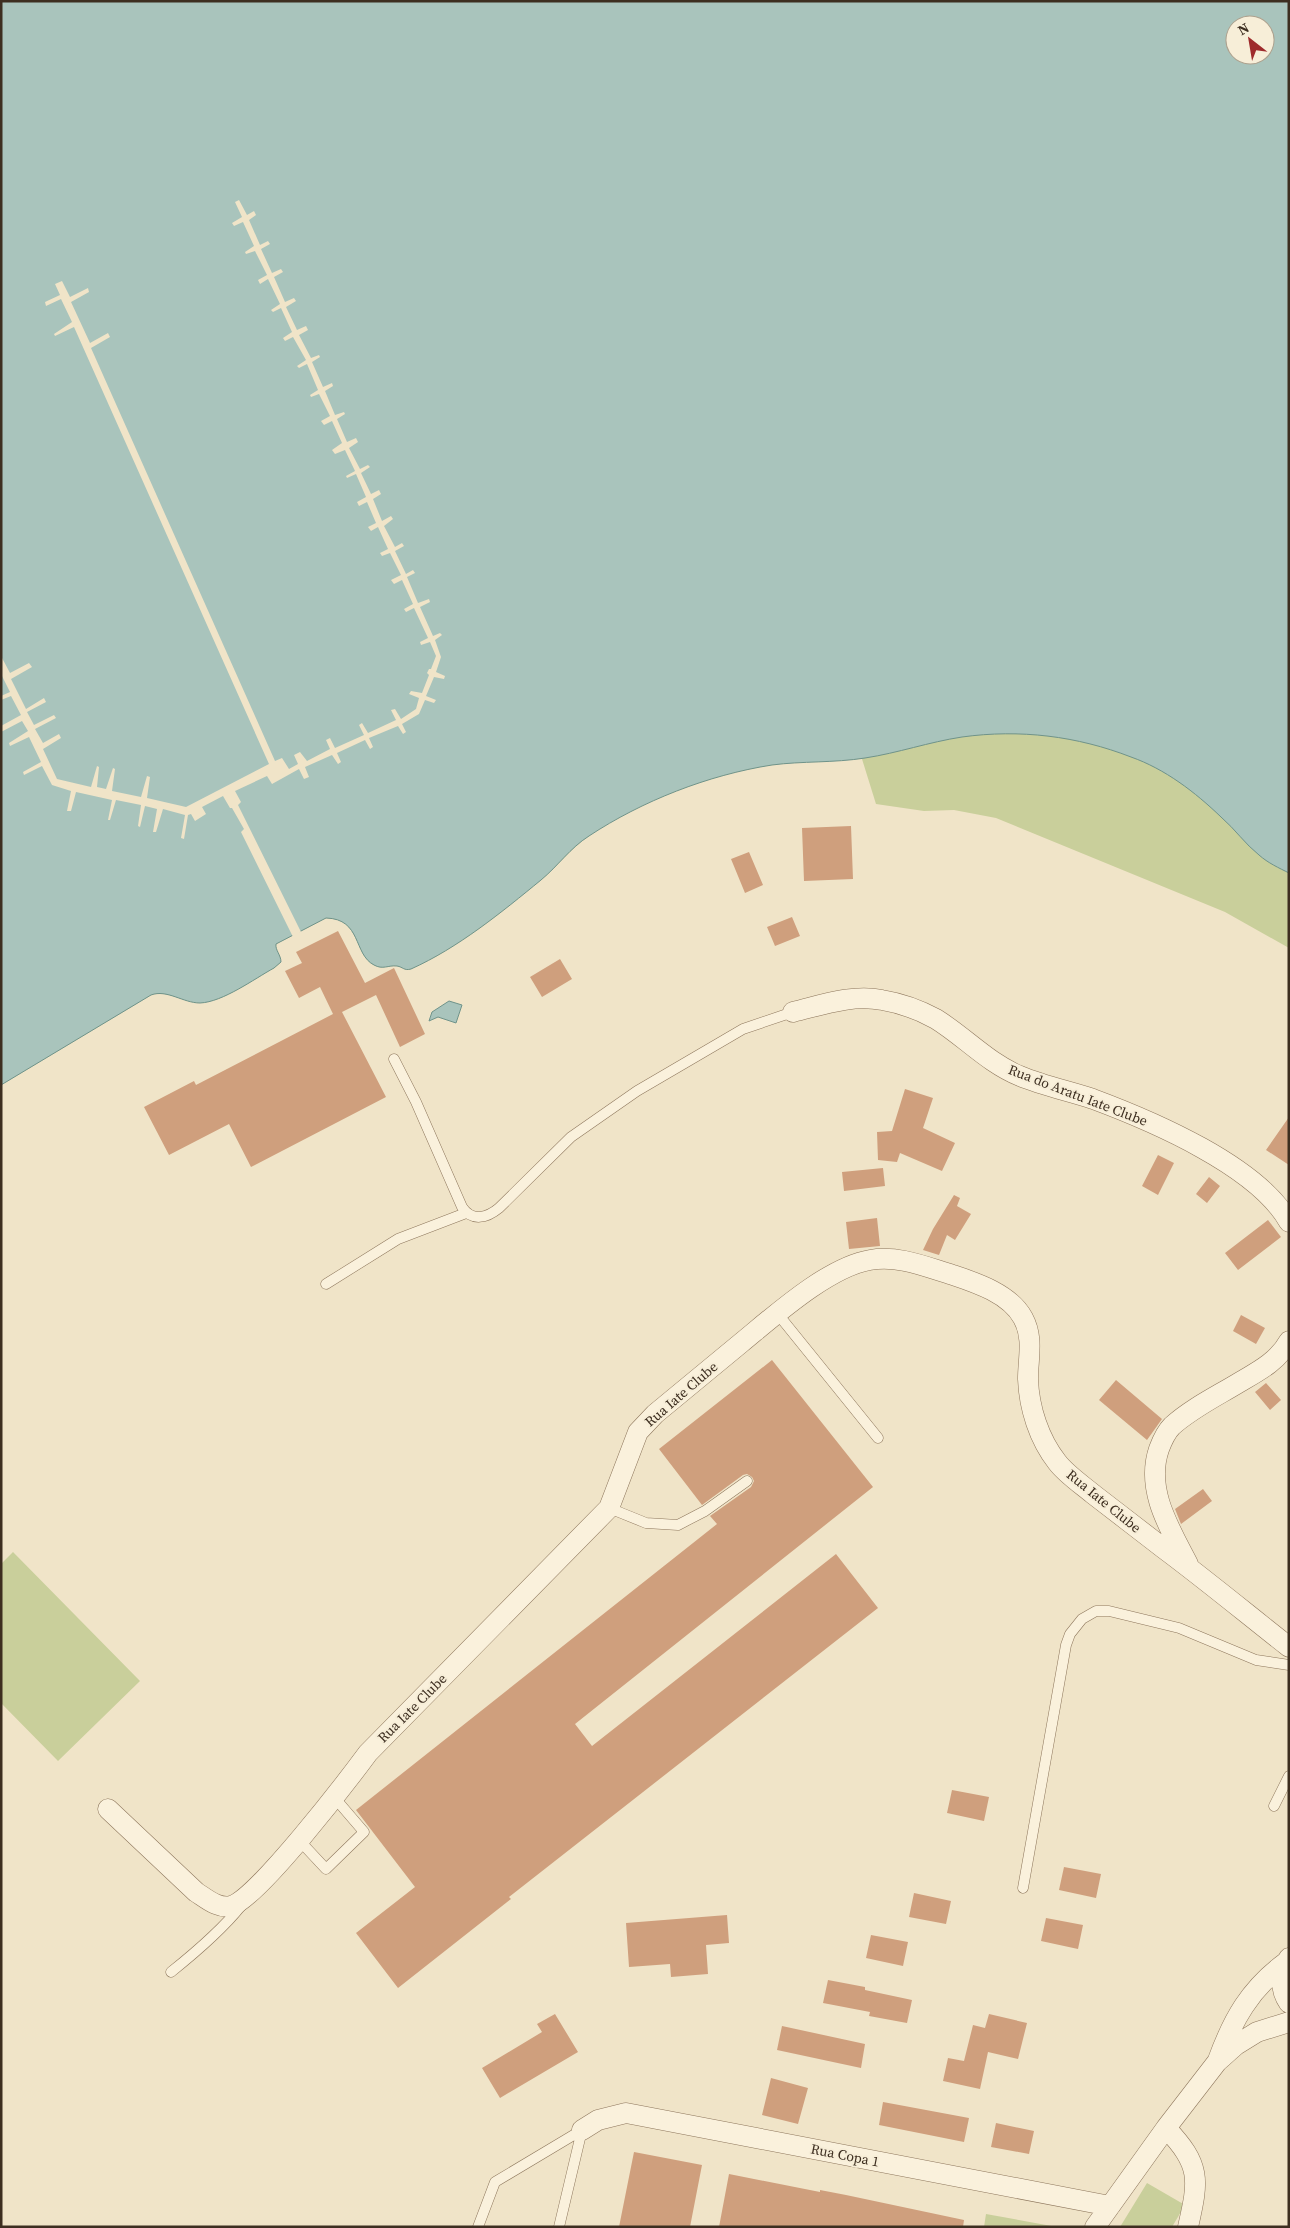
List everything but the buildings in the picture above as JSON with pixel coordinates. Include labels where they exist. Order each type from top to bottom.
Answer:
[{"type":"street","name":"Rua do Aratu Iate Clube","points":[[793,1012],[856,998],[882,1000],[907,1007],[935,1019],[994,1063],[1020,1076],[1130,1113],[1210,1153],[1257,1184],[1270,1196],[1289,1222]]},
{"type":"street","name":"Rua Iate Clube","points":[[108,1809],[196,1892],[212,1903],[221,1907],[229,1907],[249,1896],[334,1797],[368,1752],[610,1508],[638,1432],[655,1414],[777,1314],[825,1280],[869,1260],[907,1261],[958,1277],[996,1293],[1011,1303],[1022,1317],[1028,1329],[1030,1346],[1028,1380],[1031,1404],[1037,1425],[1057,1462],[1089,1491],[1289,1647]]},
{"type":"street","points":[[1190,1568],[1167,1523],[1159,1502],[1154,1469],[1162,1440],[1170,1427],[1185,1416],[1278,1357],[1289,1341]]},
{"type":"street","points":[[1287,1961],[1281,1980],[1284,1996],[1289,2003]]},
{"type":"street","points":[[1217,2062],[1235,2018],[1262,1981],[1287,1961]]},
{"type":"street","points":[[1095,2227],[1166,2128],[1217,2062],[1236,2045],[1257,2032],[1289,2022]]},
{"type":"street","name":"Rua Copa 1","points":[[582,2130],[598,2120],[626,2113],[1110,2206]]},
{"type":"street","points":[[1166,2128],[1181,2144],[1191,2161],[1195,2175],[1196,2192],[1188,2227]]},
{"type":"lane","points":[[394,1059],[416,1102],[466,1213],[478,1218],[490,1215],[571,1137],[637,1091],[743,1029],[793,1012]]},
{"type":"lane","points":[[326,1284],[398,1239],[466,1213]]},
{"type":"lane","points":[[777,1314],[878,1438]]},
{"type":"lane","points":[[610,1508],[646,1523],[678,1525],[705,1511],[747,1481]]},
{"type":"lane","points":[[1023,1888],[1066,1645],[1070,1634],[1082,1619],[1096,1611],[1109,1611],[1179,1628],[1256,1660],[1289,1665]]},
{"type":"lane","points":[[1274,1806],[1289,1776]]},
{"type":"lane","points":[[298,1839],[326,1869],[364,1832],[334,1797]]},
{"type":"lane","points":[[171,1972],[228,1922],[249,1896]]},
{"type":"lane","points":[[478,2227],[494,2182],[582,2130]]},
{"type":"lane","points":[[559,2227],[582,2130]]},
{"type":"green space","points":[[1013,701],[1289,792],[1289,948],[1225,912],[996,818],[954,810],[924,811],[876,804],[862,759],[772,765],[700,782],[650,802],[605,825],[574,848],[542,879],[463,940],[411,969],[374,965],[367,960],[356,938],[346,924],[338,920],[326,918],[276,944],[281,962],[248,984],[209,1002],[187,1001],[163,994],[151,995],[1,1085],[1,1023],[536,821]]},
{"type":"green space","points":[[13,1552],[140,1681],[58,1761],[1,1703],[1,1564]]},
{"type":"green space","points":[[1147,2183],[1185,2205],[1172,2227],[1120,2227]]},
{"type":"green space","points":[[986,2214],[1057,2227],[984,2227]]},
{"type":"water","points":[[1,1],[1289,1],[1289,873],[1262,858],[1231,826],[1190,790],[1144,762],[1090,744],[1048,736],[1005,734],[962,737],[865,758],[772,765],[748,769],[676,791],[609,823],[582,841],[541,880],[479,929],[446,951],[411,969],[374,965],[367,960],[356,938],[346,924],[338,920],[326,918],[276,944],[281,962],[248,984],[218,999],[200,1003],[163,994],[151,995],[1,1085]]},
{"type":"water","points":[[449,1001],[462,1005],[456,1023],[438,1017],[429,1021],[432,1012]]},
{"type":"pier","points":[[239,200],[247,215],[254,211],[256,215],[249,220],[260,245],[268,241],[270,244],[261,249],[272,273],[281,269],[283,272],[274,277],[285,302],[294,298],[296,301],[286,307],[297,330],[306,326],[308,330],[299,335],[311,358],[319,355],[320,357],[312,362],[323,387],[332,383],[333,386],[325,391],[335,415],[344,412],[345,414],[337,419],[347,442],[356,438],[358,442],[349,448],[360,469],[368,465],[370,467],[361,473],[371,494],[379,490],[381,494],[373,499],[382,521],[391,516],[393,519],[384,526],[395,547],[402,543],[404,546],[395,551],[406,574],[413,570],[415,573],[407,577],[418,603],[429,599],[430,602],[420,607],[433,636],[440,633],[442,635],[435,640],[441,657],[436,672],[445,676],[444,679],[434,677],[426,696],[436,700],[434,703],[425,700],[419,714],[402,724],[406,732],[403,734],[398,726],[369,738],[373,747],[370,749],[365,740],[337,753],[341,762],[338,764],[332,755],[305,767],[309,777],[304,779],[299,769],[272,784],[267,776],[235,791],[241,802],[238,805],[301,932],[293,937],[241,832],[244,829],[223,796],[202,807],[206,814],[195,821],[191,814],[188,815],[184,839],[181,838],[185,815],[163,809],[156,832],[153,832],[157,809],[145,806],[140,827],[138,826],[141,805],[116,800],[110,820],[108,820],[112,800],[76,792],[71,811],[67,811],[71,791],[52,785],[42,766],[24,775],[23,772],[41,762],[29,737],[10,746],[9,743],[28,731],[22,721],[1,732],[1,726],[21,715],[11,696],[1,700],[1,696],[10,692],[1,674],[1,656],[10,673],[29,663],[32,667],[11,679],[26,709],[44,698],[46,702],[27,712],[34,725],[54,715],[56,718],[35,729],[43,743],[59,734],[61,738],[43,749],[57,779],[91,787],[97,766],[99,767],[97,787],[106,789],[113,768],[115,769],[112,791],[141,797],[147,776],[150,777],[147,798],[186,807],[269,764],[74,327],[55,336],[54,334],[72,322],[61,299],[46,306],[45,302],[60,295],[55,284],[62,281],[70,297],[88,288],[89,292],[71,302],[90,343],[108,333],[110,337],[91,348],[275,761],[282,758],[289,769],[298,764],[294,755],[300,752],[307,761],[330,749],[326,740],[330,738],[335,748],[364,735],[359,725],[362,723],[368,733],[396,720],[391,710],[395,709],[401,719],[416,709],[419,698],[409,694],[411,691],[422,693],[429,675],[427,673],[431,669],[436,656],[430,642],[421,645],[420,642],[428,638],[414,608],[406,612],[404,609],[413,604],[402,580],[394,584],[391,580],[401,575],[390,553],[382,556],[380,553],[388,549],[378,527],[371,531],[368,527],[376,523],[367,502],[359,506],[357,502],[366,497],[356,474],[347,478],[346,476],[355,471],[345,450],[335,454],[332,450],[342,443],[332,421],[324,425],[321,421],[330,416],[319,394],[311,397],[310,395],[318,390],[307,364],[299,368],[297,366],[306,360],[293,337],[285,341],[283,338],[292,332],[281,308],[273,312],[271,310],[280,304],[268,279],[260,284],[258,280],[267,275],[255,251],[246,254],[245,252],[254,246],[243,222],[234,226],[232,223],[242,217],[235,202]]}]
